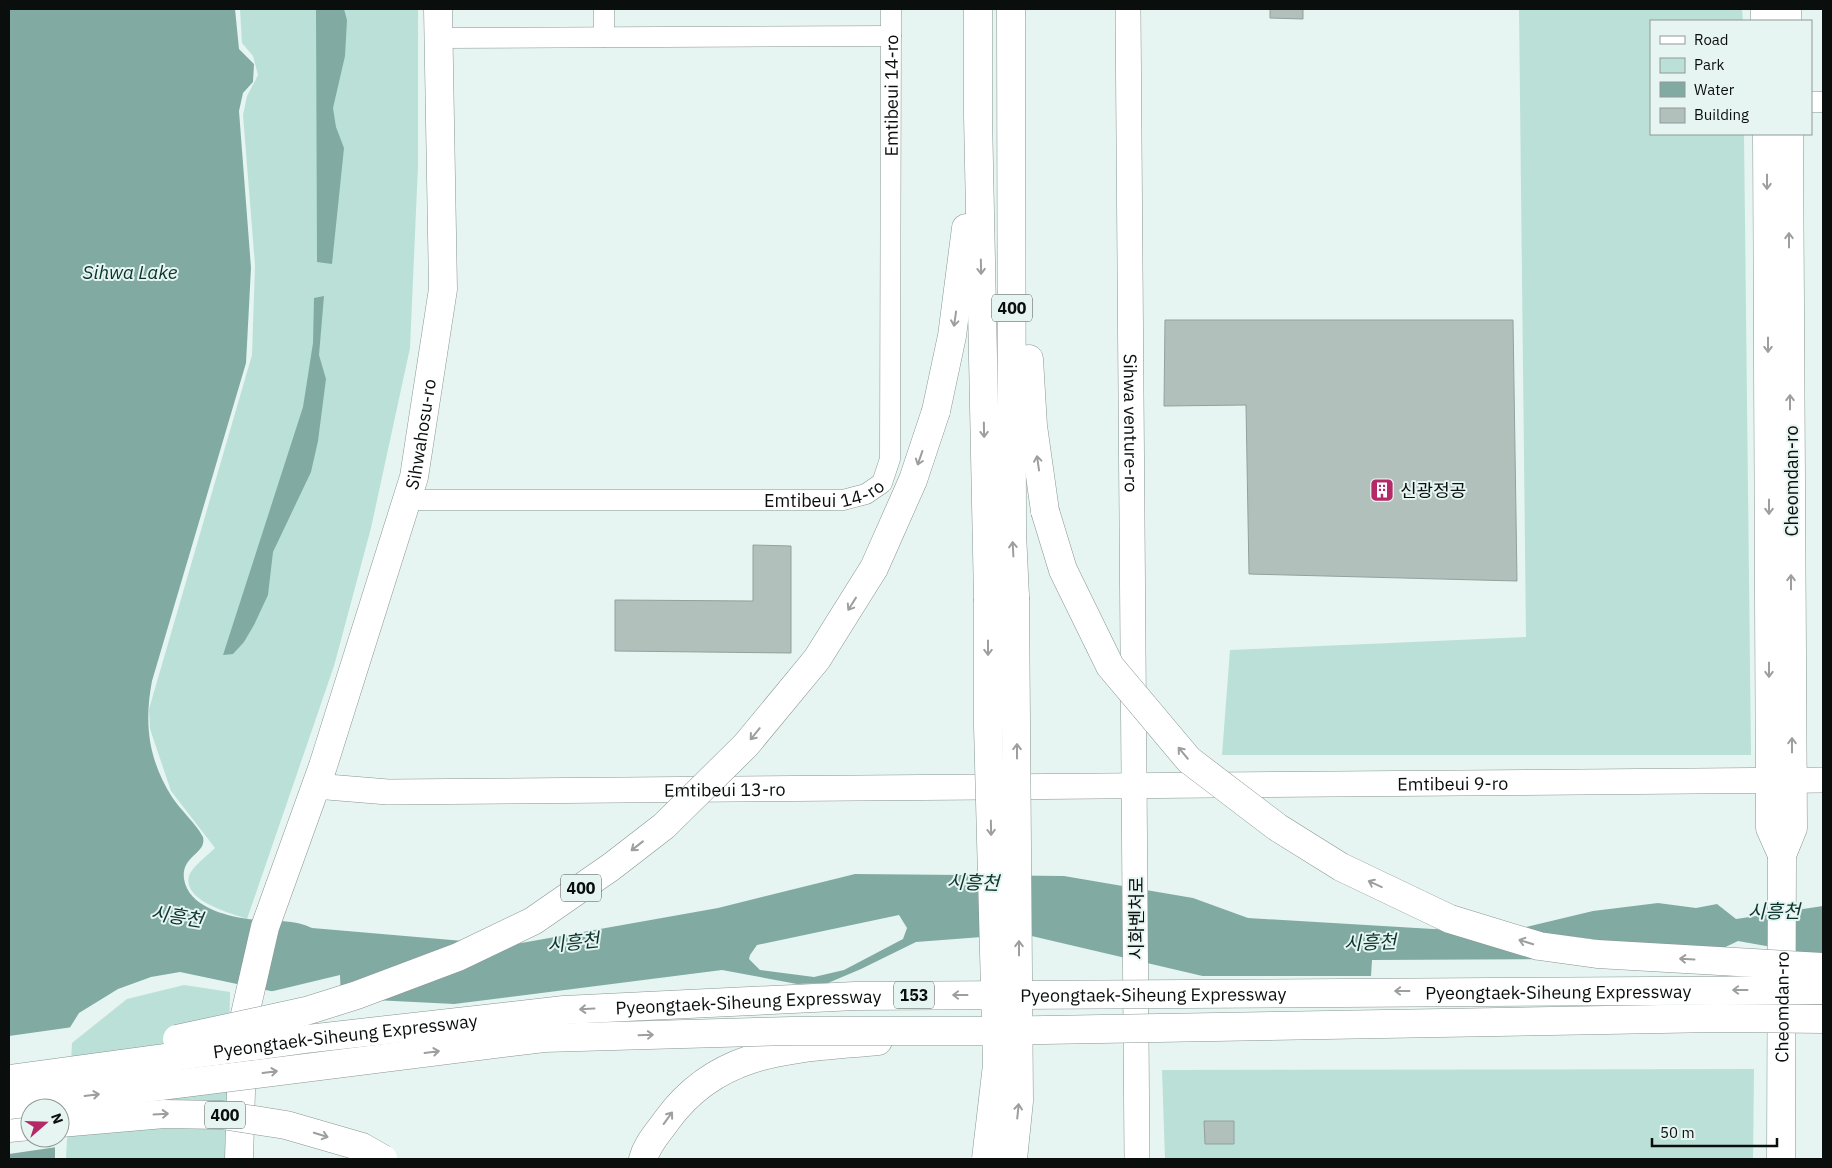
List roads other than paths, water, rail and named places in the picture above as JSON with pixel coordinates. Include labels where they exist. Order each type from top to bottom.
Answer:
[{"type":"main road","name":"Sihwahosu-ro","points":[[239,1159],[243,1023],[265,927],[316,786],[414,477],[443,289],[438,9]]},
{"type":"main road","name":"400","points":[[9,1067],[201,1035],[306,1011],[357,996],[458,958],[533,922],[611,867],[664,826],[746,745],[817,659],[874,568],[913,480],[936,411],[952,336],[965,230],[972,9]]},
{"type":"main road","points":[[978,9],[978,116],[988,600],[988,726],[997,1065],[986,1159]]},
{"type":"main road","name":"400","points":[[1011,13],[1012,534],[1015,598],[1019,1101],[1013,1159]]},
{"type":"main road","points":[[1011,13],[1033,426],[1045,511],[1062,570],[1098,642],[1116,673],[1189,760],[1277,827],[1341,867],[1450,919],[1539,946],[1597,954],[1823,967]]},
{"type":"main road","name":"Cheomdan-ro","points":[[1767,135],[1781,781]]},
{"type":"main road","name":"Cheomdan-ro","points":[[1781,1159],[1781,781],[1789,135]]},
{"type":"main road","name":"Pyeongtaek-Siheung Expressway","points":[[9,1079],[306,1039],[593,1008],[855,996],[1823,990]]},
{"type":"main road","name":"Pyeongtaek-Siheung Expressway","points":[[9,1105],[544,1038],[792,1030],[989,1031],[1696,1018],[1823,1020]]},
{"type":"main road","points":[[643,1159],[645,1150],[679,1103],[706,1080],[733,1065],[772,1053],[989,1031]]},
{"type":"main road","name":"400","points":[[70,1122],[164,1114],[222,1115],[286,1125],[362,1147],[383,1159]]},
{"type":"street","points":[[604,9],[604,37]]},
{"type":"street","name":"Emtibeui 14-ro","points":[[407,500],[842,500],[866,494],[882,483],[890,459],[891,9]]},
{"type":"street","name":"Sihwa venture-ro","points":[[1128,9],[1135,837]]},
{"type":"street","points":[[439,38],[891,36]]},
{"type":"street","name":"Emtibeui 9-ro","points":[[1135,786],[1823,780]]},
{"type":"street","name":"Emtibeui 13-ro","points":[[316,786],[388,792],[1135,786]]},
{"type":"street","name":"시화벤처로","points":[[1135,837],[1137,1159]]},
{"type":"water","name":"Sihwa Lake","points":[[9,9],[235,9],[239,49],[254,64],[253,82],[243,93],[239,111],[251,268],[246,363],[152,681],[148,711],[148,726],[153,755],[164,783],[172,797],[203,837],[201,847],[186,865],[184,879],[192,896],[209,908],[239,918],[297,923],[312,928],[510,945],[718,908],[855,874],[1064,876],[1193,898],[1248,918],[1433,929],[1509,931],[1593,911],[1658,903],[1696,908],[1717,904],[1736,919],[1823,906],[1823,956],[1738,941],[1703,958],[1280,994],[1023,934],[916,942],[828,983],[797,984],[722,970],[454,1004],[294,996],[180,972],[151,977],[118,989],[79,1013],[69,1029],[35,1098],[20,1098],[20,1148],[55,1148],[55,1159],[9,1159]],"holes":[[[899,915],[907,928],[903,939],[844,970],[814,977],[760,970],[749,959],[757,945]]]},
{"type":"water","points":[[316,9],[344,9],[347,20],[345,56],[333,108],[336,127],[344,148],[332,264],[317,262]]},
{"type":"water","points":[[324,296],[319,355],[326,379],[318,441],[311,472],[273,552],[268,595],[254,625],[244,642],[233,654],[223,655],[303,407],[313,343],[314,298]]},
{"type":"place","name":"신광정공","points":[[1382,490]]},
{"type":"water label","name":"시흥천","points":[[973,882]]},
{"type":"water label","name":"시흥천","points":[[1774,911]]},
{"type":"water label","name":"시흥천","points":[[177,916]]},
{"type":"water label","name":"시흥천","points":[[573,942]]},
{"type":"water label","name":"시흥천","points":[[1370,942]]}]
